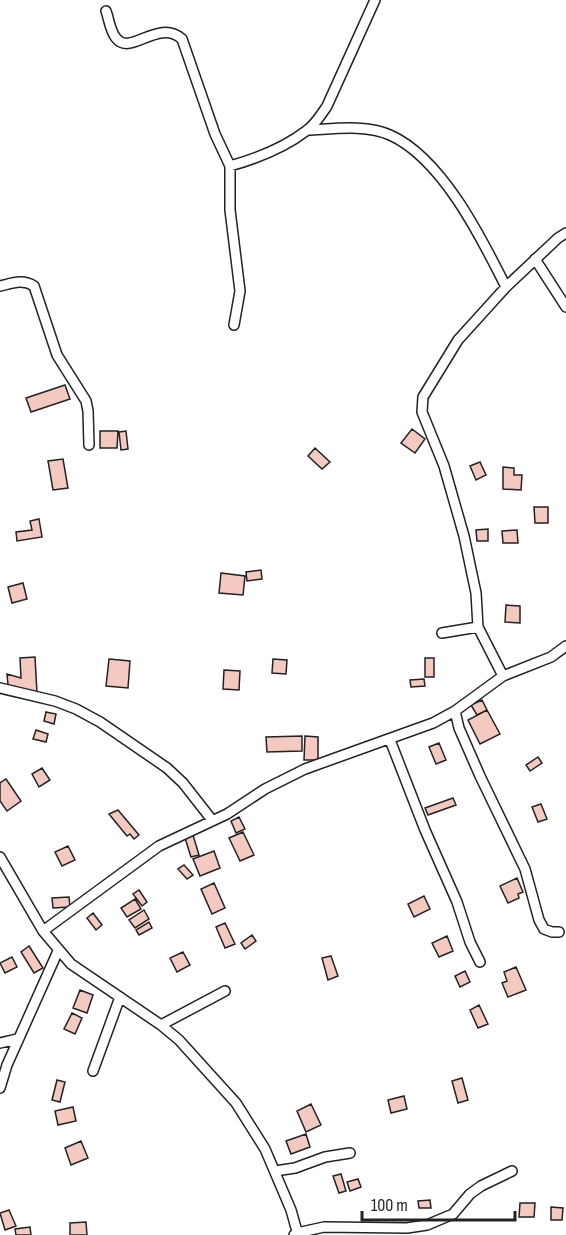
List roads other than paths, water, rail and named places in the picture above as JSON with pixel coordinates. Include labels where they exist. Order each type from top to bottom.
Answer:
[{"type":"street","points":[[230,166],[291,141],[308,130],[327,106],[375,0]]},
{"type":"street","points":[[106,11],[115,38],[121,42],[128,44],[164,32],[176,33],[182,39],[215,134],[230,166],[230,210],[240,291],[234,325]]},
{"type":"street","points":[[308,130],[363,130],[390,135],[412,149],[435,171],[466,212],[506,287]]},
{"type":"street","points":[[503,676],[478,627],[474,585],[459,519],[444,466],[422,412],[423,397],[458,340],[506,287],[566,233]]},
{"type":"street","points":[[535,259],[566,307]]},
{"type":"street","points":[[0,286],[20,281],[34,286],[57,355],[86,401],[88,445]]},
{"type":"street","points":[[442,633],[478,627]]},
{"type":"street","points":[[43,931],[159,846],[227,814],[265,789],[305,769],[433,723],[455,711],[503,676],[551,657],[566,646]]},
{"type":"street","points":[[0,688],[55,701],[100,722],[167,768],[183,783],[212,820]]},
{"type":"street","points":[[455,711],[459,728],[480,776],[525,869],[539,920],[544,929],[559,932]]},
{"type":"street","points":[[390,740],[480,962]]},
{"type":"street","points":[[0,857],[43,931],[58,951],[71,964],[161,1025],[236,1103],[275,1172],[296,1234],[324,1227],[407,1228],[427,1225],[453,1214],[470,1194],[512,1171]]},
{"type":"street","points":[[0,1088],[17,1039],[58,951]]},
{"type":"street","points":[[161,1025],[225,991]]},
{"type":"street","points":[[93,1071],[120,997]]},
{"type":"street","points":[[0,1043],[17,1039]]},
{"type":"street","points":[[275,1172],[296,1168],[325,1156],[350,1153]]}]
